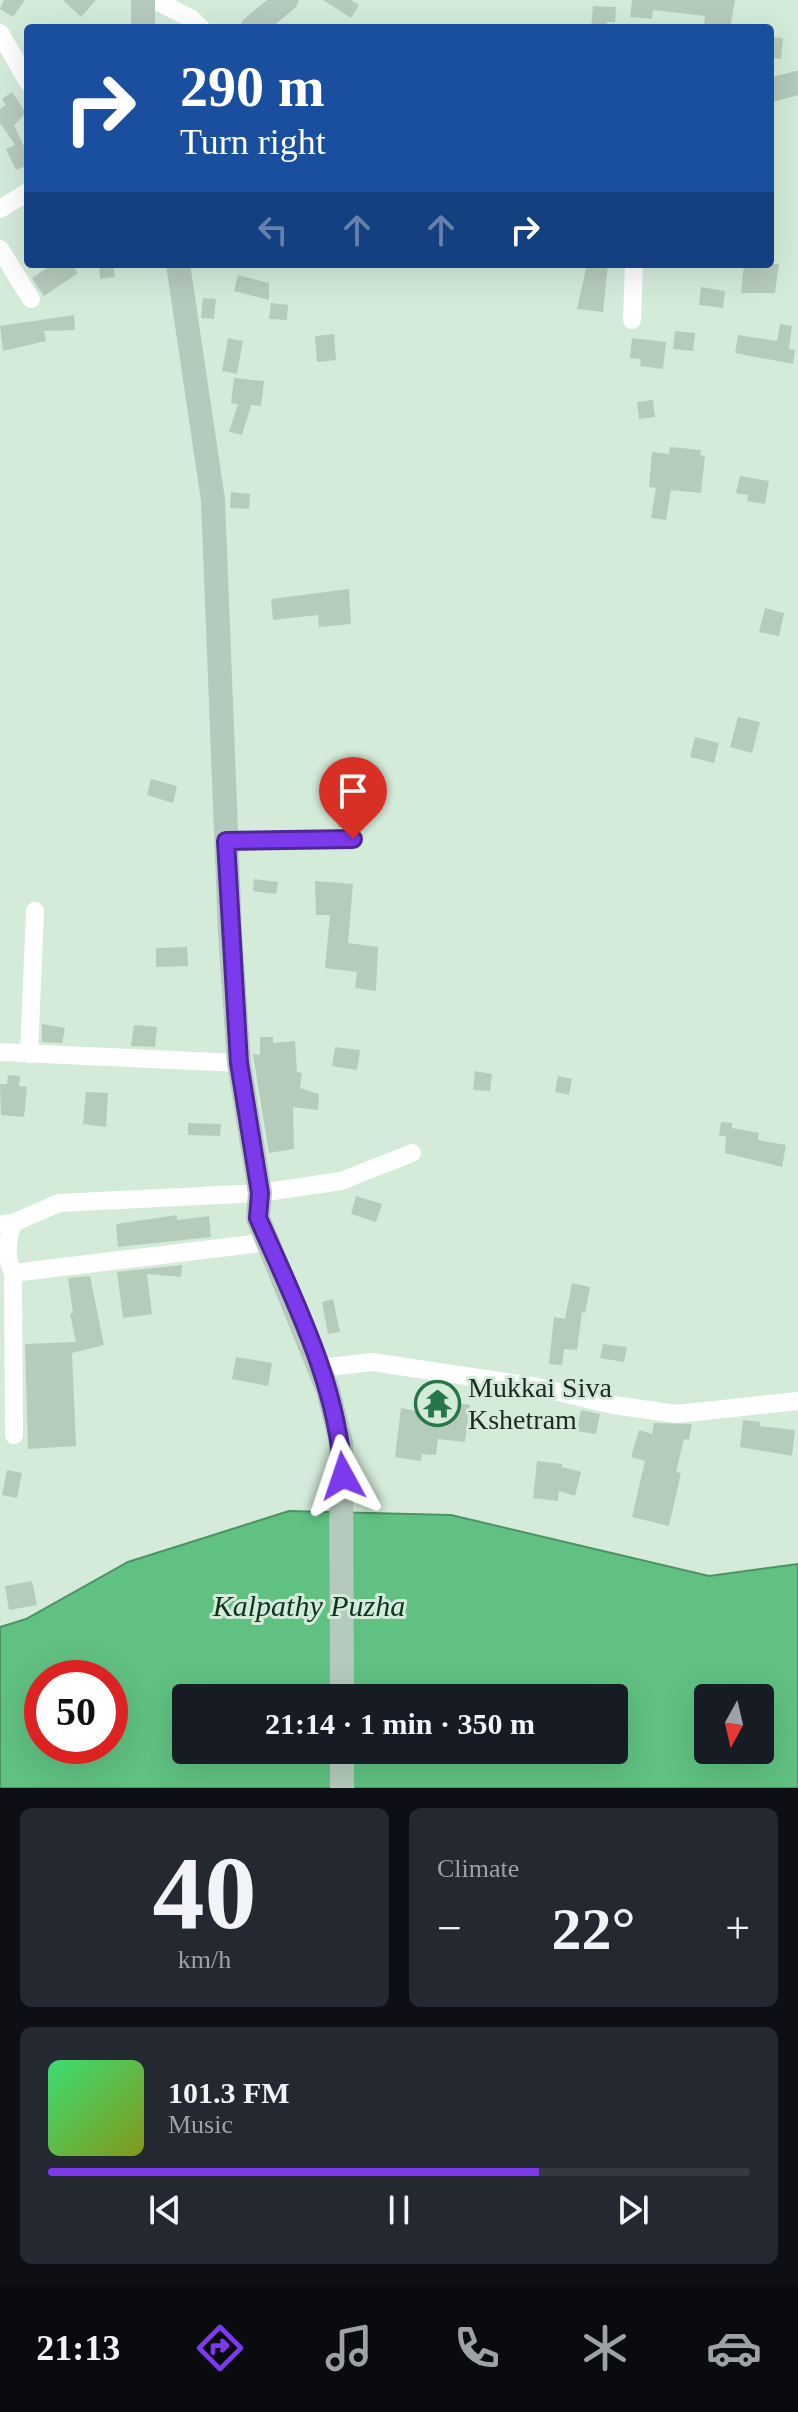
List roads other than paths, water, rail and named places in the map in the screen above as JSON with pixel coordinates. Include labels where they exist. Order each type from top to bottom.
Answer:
[{"type":"main road","points":[[143,0],[143,24]]},
{"type":"main road","points":[[257,24],[286,0]]},
{"type":"main road","points":[[774,89],[798,83]]},
{"type":"main road","points":[[179,268],[213,500],[226,841],[239,1063],[260,1193],[258,1218],[320,1368],[341,1443],[342,1684]]},
{"type":"main road","points":[[342,1764],[342,1788]]},
{"type":"street","points":[[154,0],[197,24]]},
{"type":"street","points":[[0,33],[24,75]]},
{"type":"street","points":[[0,209],[24,194]]},
{"type":"street","points":[[0,249],[31,299]]},
{"type":"street","points":[[632,320],[634,268]]},
{"type":"street","points":[[226,841],[353,839]]},
{"type":"street","points":[[29,1054],[35,911]]},
{"type":"street","points":[[0,1052],[239,1063]]},
{"type":"street","points":[[14,1435],[13,1273],[8,1262],[6,1223],[59,1203],[260,1193],[341,1181],[412,1153]]},
{"type":"street","points":[[13,1273],[269,1242]]},
{"type":"street","points":[[320,1368],[372,1362],[533,1386],[613,1405],[677,1414],[798,1401]]},
{"type":"water","name":"Kalpathy Puzha","points":[[289,1511],[451,1515],[709,1576],[798,1564],[798,1788],[0,1788],[0,1627],[26,1619],[128,1562]]},
{"type":"place","name":"Mukkai Siva Kshetram","points":[[437,1403]]}]
